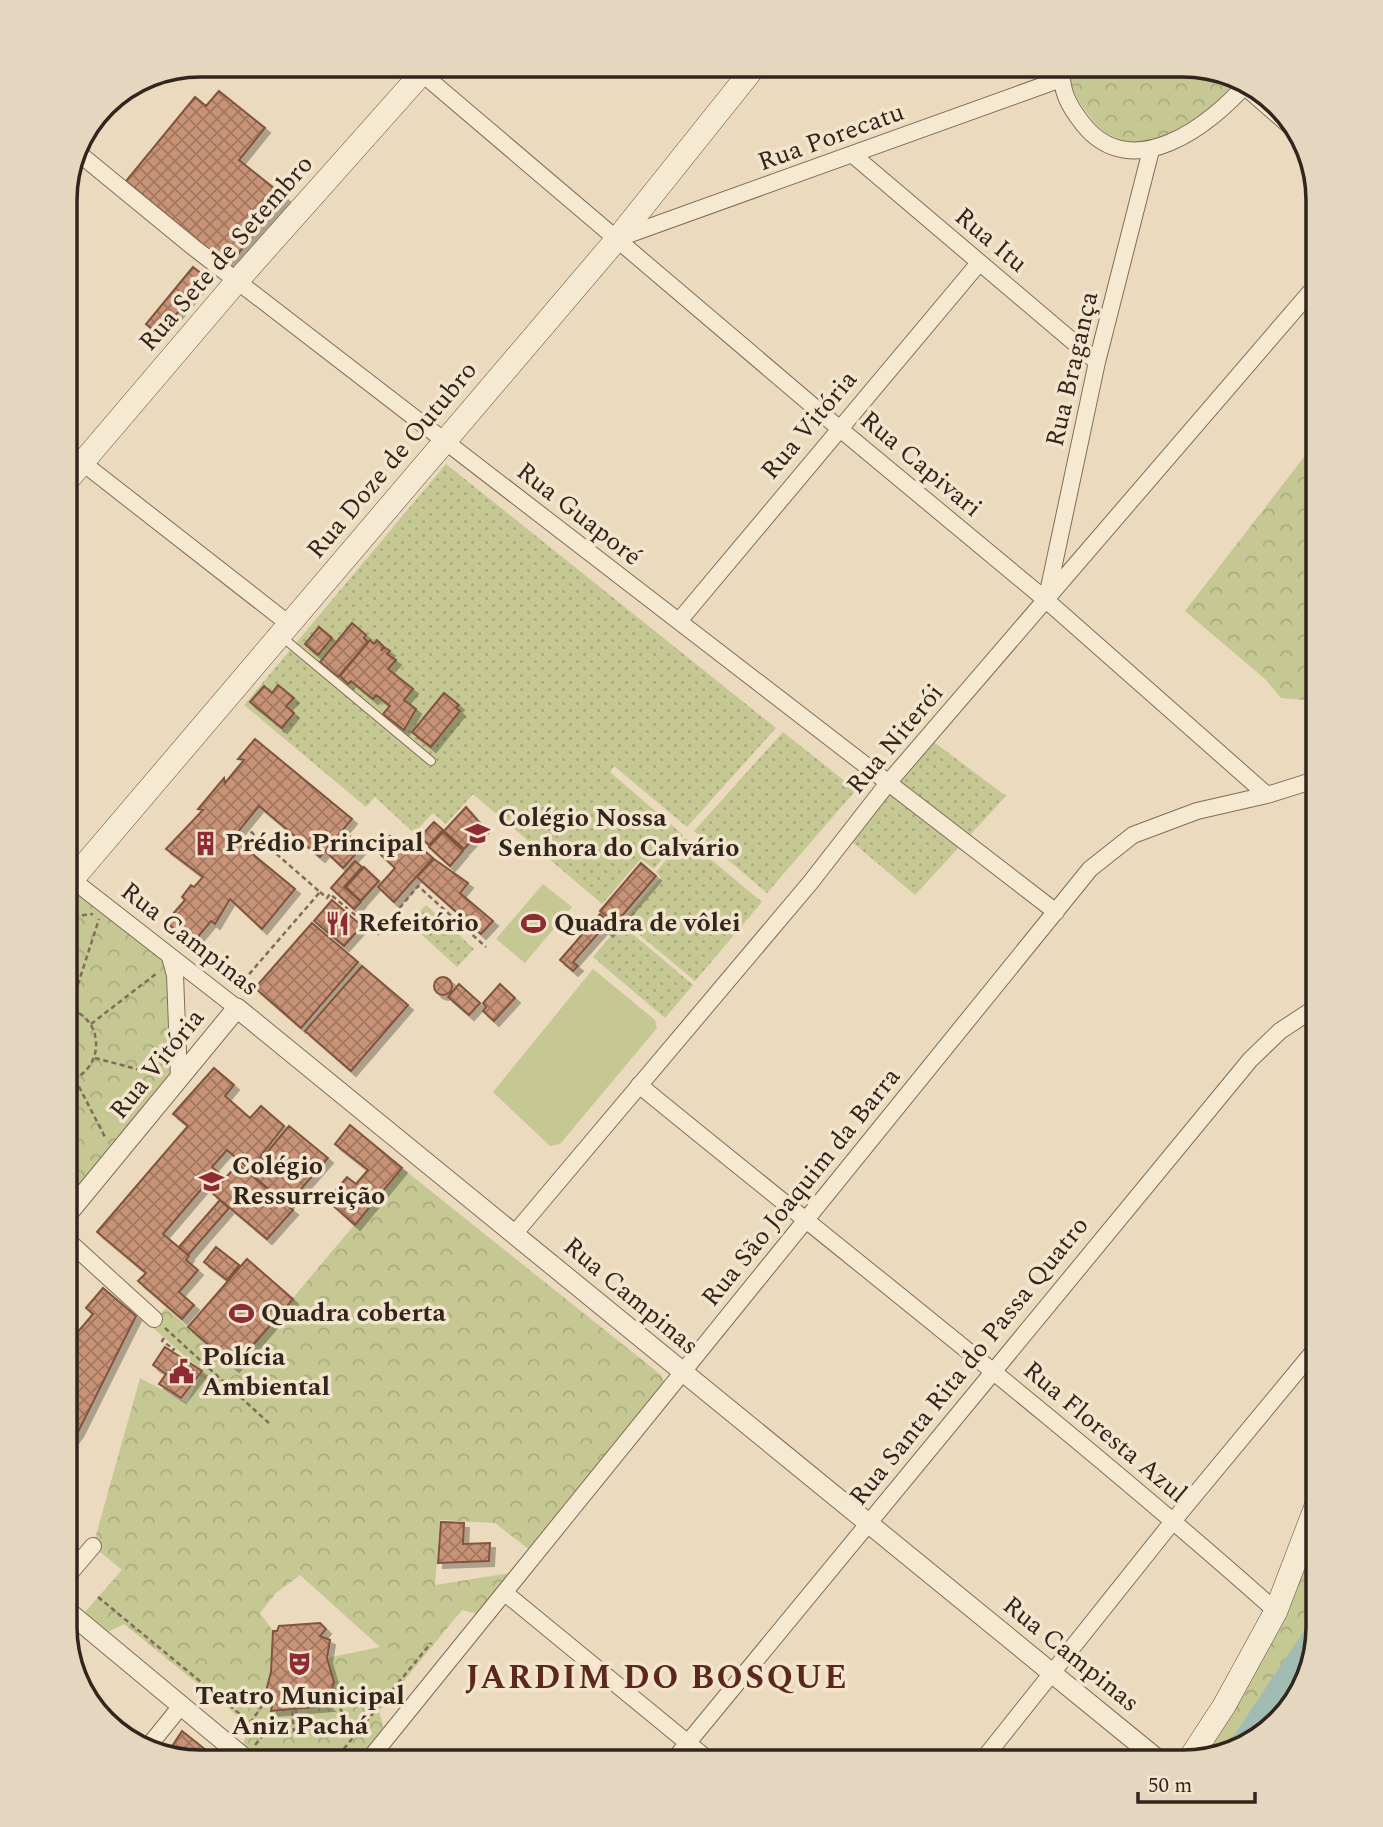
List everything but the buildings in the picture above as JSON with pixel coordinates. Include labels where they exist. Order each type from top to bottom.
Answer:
[{"type":"main road","name":"Rua Sete de Setembro","points":[[77,453],[237,281],[415,77]]},
{"type":"main road","name":"Rua Doze de Outubro","points":[[77,869],[617,239],[742,77]]},
{"type":"main road","points":[[1196,1749],[1224,1706],[1276,1611],[1306,1532]]},
{"type":"street","name":"Rua Capivari","points":[[433,77],[617,239],[1046,600],[1268,795]]},
{"type":"street","name":"Rua Porecatu","points":[[617,239],[853,155],[1048,77]]},
{"type":"street","points":[[1062,77],[1067,104],[1090,133],[1118,148],[1151,150],[1176,141],[1203,125],[1239,90]]},
{"type":"street","name":"Rua Bragança","points":[[1046,600],[1097,362],[1151,150]]},
{"type":"street","name":"Rua Itu","points":[[853,155],[1097,362]]},
{"type":"street","name":"Rua Guaporé","points":[[84,158],[237,281],[1056,912]]},
{"type":"street","name":"Rua Vitória","points":[[679,621],[979,263]]},
{"type":"street","name":"Rua Niterói","points":[[515,1233],[810,883],[888,783],[1306,297]]},
{"type":"street","points":[[77,458],[284,630]]},
{"type":"street","name":"Rua São Joaquim da Barra","points":[[377,1750],[1090,869],[1133,835],[1197,811],[1268,795],[1306,783]]},
{"type":"street","name":"Rua Campinas","points":[[77,889],[167,962],[232,1004],[1146,1750]]},
{"type":"street","points":[[167,962],[175,975],[173,1078]]},
{"type":"street","name":"Rua Vitória","points":[[77,1202],[232,1004]]},
{"type":"street","name":"Rua Santa Rita do Passa Quatro","points":[[682,1750],[1250,1060],[1280,1031],[1306,1014]]},
{"type":"street","name":"Rua Floresta Azul","points":[[639,1085],[1174,1520],[1276,1611]]},
{"type":"street","points":[[77,1249],[155,1319]]},
{"type":"street","points":[[991,1750],[1174,1520],[1306,1360]]},
{"type":"street","points":[[77,1565],[93,1546]]},
{"type":"street","points":[[505,1594],[696,1750]]},
{"type":"street","points":[[77,1619],[181,1706],[244,1750]]},
{"type":"street","points":[[153,1740],[181,1706]]},
{"type":"lane","points":[[284,630],[431,761]]},
{"type":"path","points":[[250,831],[327,898],[330,894],[378,934],[418,886],[486,947]]},
{"type":"path","points":[[232,1004],[320,892]]},
{"type":"path","points":[[77,916],[100,913],[77,980]]},
{"type":"path","points":[[91,1024],[167,962]]},
{"type":"path","points":[[77,1013],[91,1024],[97,1040],[95,1058],[87,1071],[77,1078]]},
{"type":"path","points":[[95,1058],[173,1078]]},
{"type":"path","points":[[77,1083],[109,1146]]},
{"type":"path","points":[[155,1319],[271,1425]]},
{"type":"path","points":[[164,1338],[162,1341],[174,1349],[173,1352]]},
{"type":"path","points":[[98,1597],[264,1734],[356,1731]]},
{"type":"path","points":[[342,1750],[431,1643]]},
{"type":"path","points":[[330,1695],[356,1731]]},
{"type":"path","points":[[250,1723],[269,1696]]},
{"type":"path","points":[[296,1709],[296,1733]]},
{"type":"path","points":[[292,1712],[296,1733]]},
{"type":"path","points":[[254,1750],[264,1734]]},
{"type":"green space","points":[[1191,77],[1235,88],[1209,110],[1178,129],[1149,141],[1137,142],[1122,140],[1109,134],[1092,120],[1080,103],[1071,79]]},
{"type":"green space","points":[[1306,455],[1306,699],[1281,698],[1266,680],[1185,611]]},
{"type":"green space","points":[[446,464],[776,728],[687,827],[614,766],[610,772],[683,835],[654,869],[641,859],[602,904],[473,794],[446,824],[433,813],[414,833],[375,797],[366,807],[244,705]]},
{"type":"green space","points":[[783,732],[856,790],[767,893],[694,831]]},
{"type":"green space","points":[[927,737],[1006,796],[915,895],[844,835]]},
{"type":"green space","points":[[685,838],[762,902],[695,981],[623,921],[661,877],[656,872]]},
{"type":"green space","name":"Quadra de vôlei","points":[[543,884],[572,907],[525,963],[496,939]]},
{"type":"green space","points":[[77,893],[167,962],[173,1079],[77,1191]]},
{"type":"green space","points":[[426,905],[474,949],[457,967],[409,923]]},
{"type":"green space","points":[[621,924],[693,985],[665,1018],[593,957]]},
{"type":"green space","points":[[593,969],[655,1020],[657,1028],[560,1144],[550,1146],[493,1092]]},
{"type":"green space","points":[[402,1168],[661,1375],[666,1386],[536,1555],[495,1523],[440,1520],[435,1585],[523,1571],[487,1616],[462,1610],[379,1711],[387,1739],[377,1750],[241,1750],[249,1725],[124,1624],[98,1637],[78,1620],[122,1570],[93,1546],[140,1378],[187,1403],[202,1371],[152,1327],[152,1322],[166,1308],[234,1368]],"holes":[[[300,1575],[380,1647],[327,1658],[334,1682],[330,1695],[319,1695],[328,1706],[272,1711],[274,1697],[265,1695],[271,1672],[273,1631],[260,1613],[276,1593]]]},
{"type":"green space","points":[[1306,1565],[1305,1643],[1302,1659],[1290,1689],[1264,1720],[1237,1737],[1208,1747],[1286,1615]]},
{"type":"waterway","points":[[1259,1724],[1302,1659]]},
{"type":"place","name":"Colégio Nossa Senhora do Calvário","points":[[478,833]]},
{"type":"place","name":"Prédio Principal","points":[[205,843]]},
{"type":"place","name":"Refeitório","points":[[338,923]]},
{"type":"place","name":"Quadra de vôlei","points":[[534,923]]},
{"type":"place","name":"Colégio Ressurreição","points":[[212,1181]]},
{"type":"place","name":"Quadra coberta","points":[[241,1313]]},
{"type":"place","name":"Polícia Ambiental","points":[[182,1372]]},
{"type":"place","name":"Teatro Municipal Aniz Pachá","points":[[300,1664]]},
{"type":"district","name":"JARDIM DO BOSQUE","points":[[657,1678]]}]
